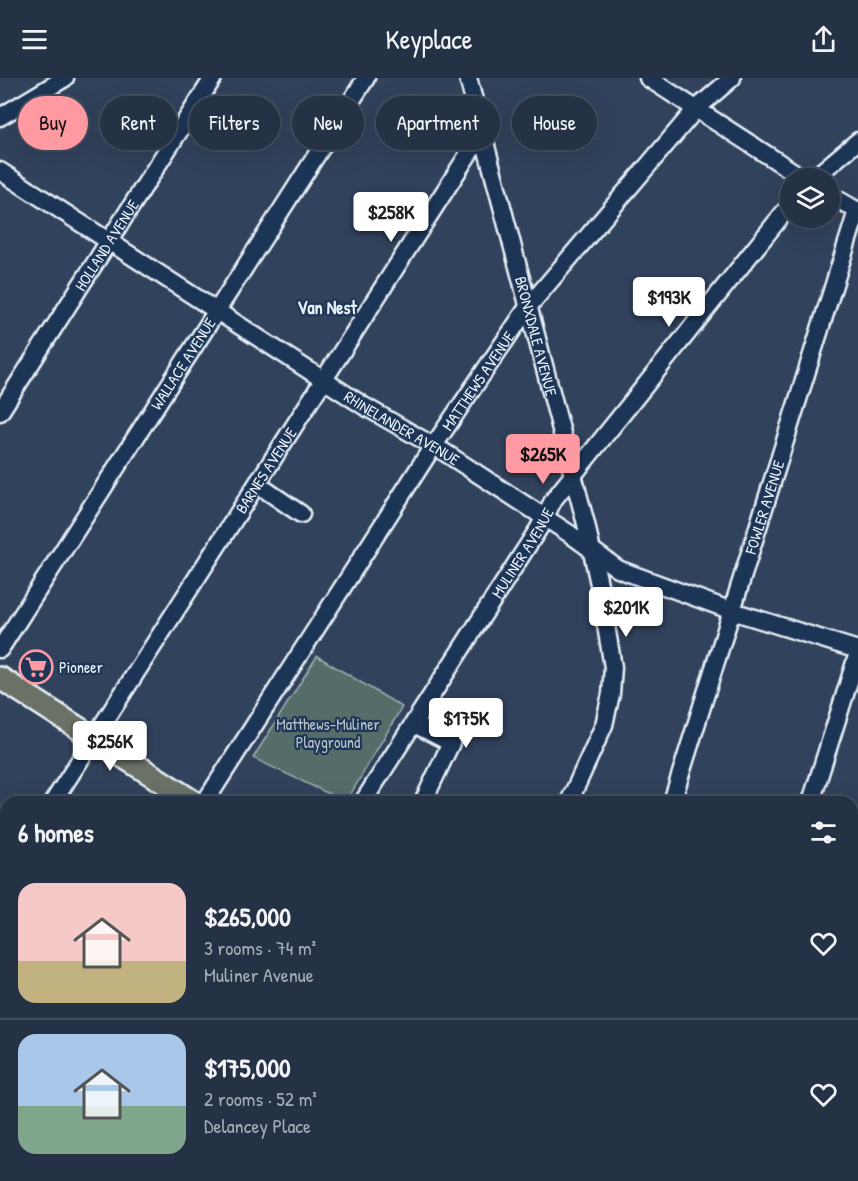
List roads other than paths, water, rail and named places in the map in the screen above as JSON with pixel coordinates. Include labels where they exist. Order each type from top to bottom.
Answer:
[{"type":"main road","points":[[0,678],[185,796]]},
{"type":"street","points":[[0,117],[65,78]]},
{"type":"street","name":"HOLLAND AVENUE","points":[[0,412],[213,78]]},
{"type":"street","name":"WALLACE AVENUE","points":[[0,649],[366,78]]},
{"type":"street","name":"BRONXDALE AVENUE","points":[[468,78],[473,96]]},
{"type":"street","points":[[648,78],[787,168]]},
{"type":"street","name":"MATTHEWS AVENUE","points":[[209,796],[434,446],[528,307],[695,110],[732,78]]},
{"type":"street","points":[[826,168],[858,141]]},
{"type":"street","name":"BARNES AVENUE","points":[[57,796],[471,150]]},
{"type":"street","name":"BRONXDALE AVENUE","points":[[487,150],[593,551],[613,667],[611,694],[604,725],[571,796]]},
{"type":"street","name":"RHINELANDER AVENUE","points":[[0,173],[378,414],[434,446],[544,517],[618,569],[732,611],[858,651]]},
{"type":"street","points":[[840,201],[857,211]]},
{"type":"street","name":"FOWLER AVENUE","points":[[674,796],[857,211]]},
{"type":"street","name":"MULINER AVENUE","points":[[367,796],[554,499],[780,217]]},
{"type":"street","points":[[257,484],[301,514]]},
{"type":"street","points":[[813,796],[858,651]]},
{"type":"street","points":[[414,724],[450,743],[426,796]]},
{"type":"place","name":"Pioneer","points":[[36,667]]},
{"type":"district","name":"Van Nest","points":[[327,307]]},
{"type":"park label","name":"Matthews-Muliner Playground","points":[[328,733]]}]
